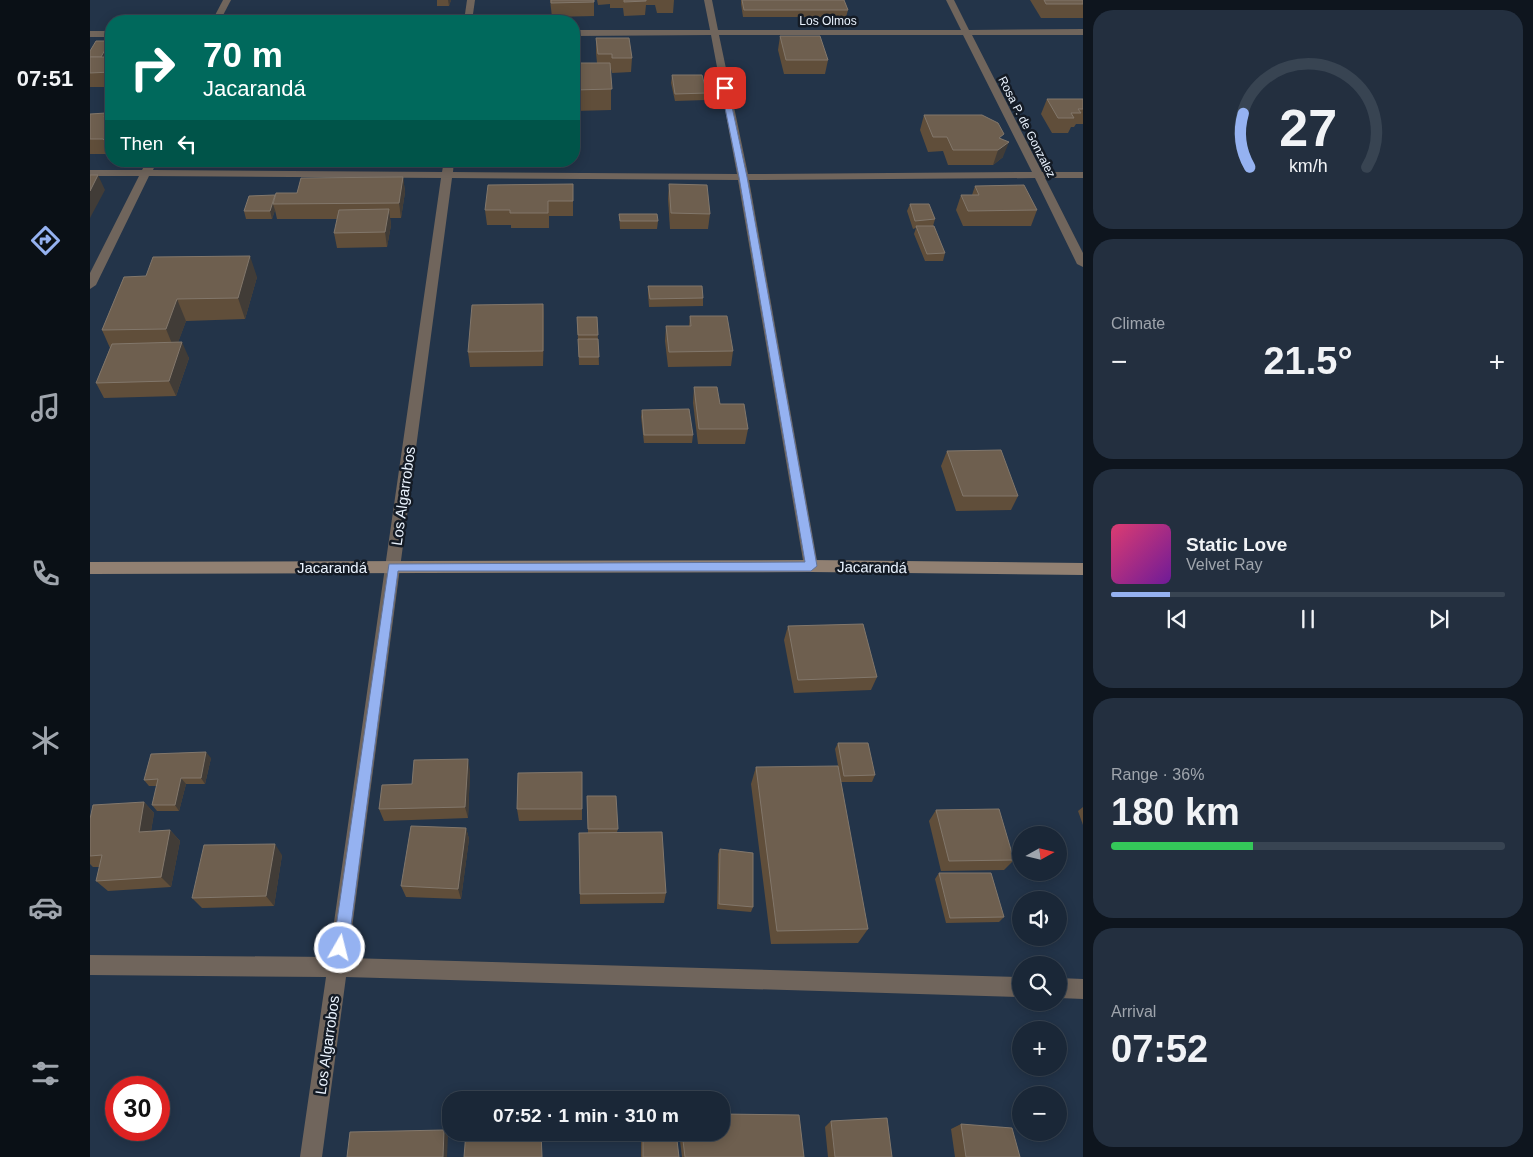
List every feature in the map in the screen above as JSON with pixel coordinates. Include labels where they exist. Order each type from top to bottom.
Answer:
[{"type":"street","points":[[219,15],[227,0]]},
{"type":"street","points":[[469,15],[472,0]]},
{"type":"street","points":[[708,0],[743,177],[811,566]]},
{"type":"street","name":"Rosa P. de Gonzalez","points":[[950,0],[1083,264]]},
{"type":"street","name":"Los Olmos","points":[[580,33],[1083,32]]},
{"type":"street","points":[[90,34],[105,34]]},
{"type":"street","points":[[90,285],[149,167]]},
{"type":"street","points":[[90,173],[146,174],[448,168],[743,177],[1083,176]]},
{"type":"street","name":"Los Algarrobos","points":[[311,1157],[448,168]]},
{"type":"street","name":"Jacarandá","points":[[90,568],[811,566],[1083,569]]},
{"type":"street","points":[[90,965],[338,967],[1012,987]]},
{"type":"street","points":[[1067,988],[1083,989]]},
{"type":"building","points":[[551,0],[594,0],[594,2],[551,3]]},
{"type":"building","points":[[624,0],[646,0],[646,1],[624,2]]},
{"type":"building","points":[[742,0],[844,0],[848,10],[744,10]]},
{"type":"building","points":[[1044,0],[1083,0],[1083,4],[1046,4]]},
{"type":"building","points":[[780,36],[820,36],[828,60],[786,60]]},
{"type":"building","points":[[596,38],[629,38],[632,58],[612,58],[612,54],[598,54]]},
{"type":"building","points":[[96,41],[105,41],[105,50],[101,57],[90,57],[90,51]]},
{"type":"building","points":[[90,57],[105,57],[105,72],[90,73]]},
{"type":"building","points":[[580,63],[610,63],[612,89],[580,90]]},
{"type":"building","points":[[672,75],[702,75],[707,93],[675,94]]},
{"type":"building","points":[[1047,99],[1083,99],[1083,109],[1078,109],[1081,113],[1071,113],[1074,118],[1058,118]]},
{"type":"building","points":[[105,113],[105,141],[90,139],[90,114]]},
{"type":"building","points":[[924,115],[982,115],[998,123],[1004,134],[999,138],[1009,142],[998,150],[953,150],[947,137],[933,137]]},
{"type":"building","points":[[90,175],[98,175],[90,191]]},
{"type":"building","points":[[403,177],[399,203],[273,204],[276,193],[297,193],[301,178]]},
{"type":"building","points":[[573,184],[573,201],[548,201],[548,213],[510,213],[510,210],[485,210],[488,185]]},
{"type":"building","points":[[669,184],[707,185],[710,214],[671,213]]},
{"type":"building","points":[[1024,185],[1037,210],[968,211],[961,195],[979,195],[975,186]]},
{"type":"building","points":[[275,195],[270,211],[244,211],[249,196]]},
{"type":"building","points":[[910,204],[929,204],[935,219],[915,221]]},
{"type":"building","points":[[389,209],[385,232],[334,233],[339,210]]},
{"type":"building","points":[[619,214],[657,214],[658,221],[620,221]]},
{"type":"building","points":[[916,226],[934,226],[945,253],[927,254]]},
{"type":"building","points":[[250,256],[238,298],[177,299],[166,329],[102,330],[124,277],[146,276],[153,257]]},
{"type":"building","points":[[648,286],[702,286],[703,298],[650,299]]},
{"type":"building","points":[[543,304],[543,351],[468,352],[472,305]]},
{"type":"building","points":[[690,316],[727,316],[733,351],[669,352],[666,326],[691,326]]},
{"type":"building","points":[[577,317],[597,317],[598,335],[578,335]]},
{"type":"building","points":[[578,339],[598,339],[599,357],[579,357]]},
{"type":"building","points":[[182,342],[169,381],[96,383],[112,344]]},
{"type":"building","points":[[694,387],[717,387],[720,404],[744,404],[748,429],[699,429]]},
{"type":"building","points":[[689,409],[693,435],[644,435],[642,410]]},
{"type":"building","points":[[1001,450],[1018,496],[963,496],[947,451]]},
{"type":"building","points":[[863,624],[877,677],[798,680],[788,626]]},
{"type":"building","points":[[838,743],[868,743],[875,775],[844,776]]},
{"type":"building","points":[[206,752],[201,778],[181,778],[175,805],[152,805],[158,779],[144,780],[151,754]]},
{"type":"building","points":[[468,759],[465,807],[379,809],[382,785],[412,784],[414,760]]},
{"type":"building","points":[[838,766],[868,929],[777,931],[756,767]]},
{"type":"building","points":[[582,772],[582,809],[517,809],[518,773]]},
{"type":"building","points":[[587,796],[616,796],[618,829],[588,829]]},
{"type":"building","points":[[144,802],[139,832],[170,830],[161,877],[96,881],[102,855],[90,856],[90,819],[93,805]]},
{"type":"building","points":[[999,809],[1012,853],[1012,860],[949,861],[936,810]]},
{"type":"building","points":[[411,826],[466,828],[458,889],[401,886]]},
{"type":"building","points":[[662,832],[666,893],[580,894],[579,833]]},
{"type":"building","points":[[275,844],[266,896],[192,898],[204,845]]},
{"type":"building","points":[[720,849],[753,853],[753,907],[719,904]]},
{"type":"building","points":[[939,873],[991,873],[1004,917],[950,918]]},
{"type":"building","points":[[730,1114],[799,1115],[804,1157],[685,1157],[683,1141],[730,1141]]},
{"type":"building","points":[[887,1118],[892,1157],[835,1157],[831,1121]]},
{"type":"building","points":[[961,1124],[1012,1128],[1012,1141],[1016,1141],[1020,1157],[966,1157]]},
{"type":"building","points":[[442,1130],[443,1157],[347,1157],[350,1132]]},
{"type":"building","points":[[465,1141],[541,1141],[542,1157],[464,1157]]},
{"type":"building","points":[[643,1141],[677,1141],[679,1157],[643,1157]]},
{"type":"route","points":[[340,948],[393,567],[811,566],[743,177],[725,88]]}]
